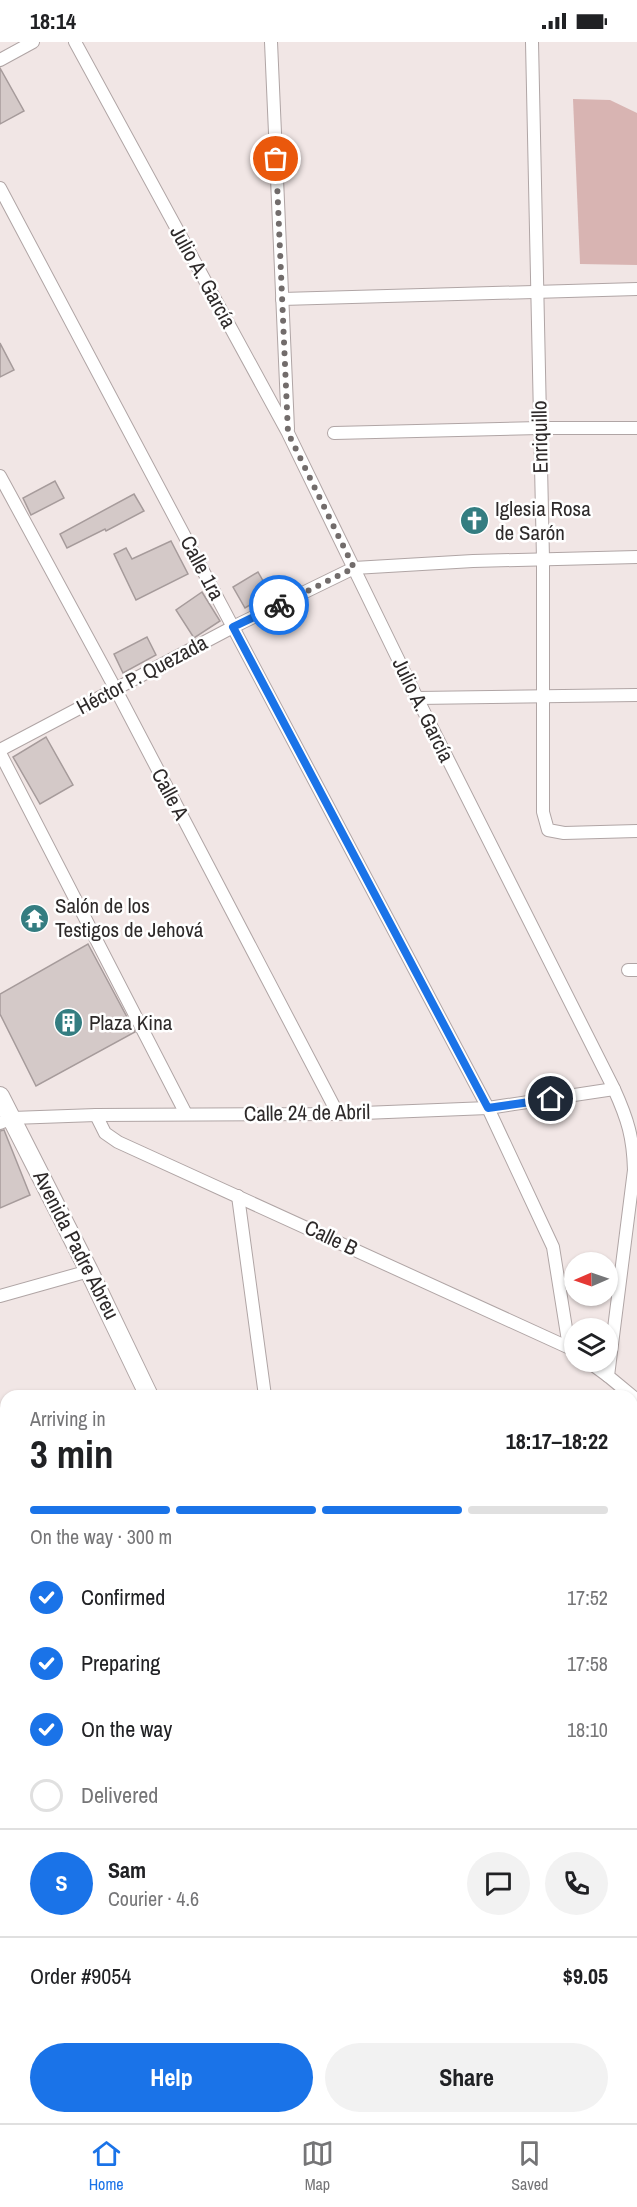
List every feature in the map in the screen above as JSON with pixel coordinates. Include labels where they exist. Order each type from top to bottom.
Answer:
[{"type":"main road","name":"Avenida Padre Abreu","points":[[0,1096],[6,1120],[89,1271],[146,1390]]},
{"type":"street","points":[[0,60],[33,42]]},
{"type":"street","name":"Julio A. García","points":[[75,42],[288,433],[417,698],[614,1089],[632,1115],[635,1144],[634,1170],[608,1376]]},
{"type":"street","points":[[271,42],[288,433]]},
{"type":"street","name":"Enriquillo","points":[[532,42],[543,559],[543,812],[548,831],[564,833],[637,831]]},
{"type":"street","name":"Calle 1ra","points":[[0,188],[488,1108],[554,1247],[567,1318]]},
{"type":"street","points":[[282,299],[537,290],[637,289]]},
{"type":"street","points":[[334,433],[637,428]]},
{"type":"street","name":"Calle A","points":[[0,476],[115,688],[338,1114]]},
{"type":"street","name":"Héctor P. Quezada","points":[[0,752],[115,688],[354,568],[543,559],[637,558]]},
{"type":"street","points":[[417,698],[637,695]]},
{"type":"street","points":[[0,752],[186,1114]]},
{"type":"street","name":"Calle 24 de Abril","points":[[6,1120],[96,1115],[338,1114],[488,1108],[614,1089]]},
{"type":"street","name":"Calle B","points":[[96,1115],[105,1133],[118,1142],[564,1345]]},
{"type":"street","points":[[238,1196],[264,1390]]},
{"type":"street","points":[[0,1296],[89,1271]]},
{"type":"street","points":[[603,1372],[625,1390]]},
{"type":"shaded area","points":[[573,99],[610,100],[637,113],[637,265],[580,264]]},
{"type":"building","points":[[0,68],[24,111],[0,124]]},
{"type":"building","points":[[0,343],[14,370],[0,377]]},
{"type":"building","points":[[55,481],[64,498],[31,515],[23,498]]},
{"type":"building","points":[[134,494],[144,511],[67,548],[60,534]]},
{"type":"building","points":[[171,541],[188,574],[136,600],[114,554],[126,548],[132,559]]},
{"type":"building","points":[[258,572],[270,593],[245,608],[233,587]]},
{"type":"building","points":[[202,592],[220,621],[194,638],[176,610]]},
{"type":"building","points":[[147,637],[156,655],[123,673],[114,654]]},
{"type":"building","points":[[46,737],[73,785],[40,804],[13,757]]},
{"type":"building","name":"Plaza Kina","points":[[88,944],[135,1032],[36,1086],[0,1014],[0,994]]},
{"type":"building","points":[[4,1130],[30,1195],[0,1208],[0,1131]]},
{"type":"way so far","points":[[276,159],[288,433],[354,568],[279,605]]},
{"type":"place","name":"Iglesia Rosa de Sarón","points":[[474,521]]},
{"type":"place","name":"Salón de los Testigos de Jehová","points":[[34,918]]},
{"type":"place","name":"Plaza Kina","points":[[68,1023]]},
{"type":"route","points":[[279,605],[233,627],[488,1108],[551,1099]]}]
